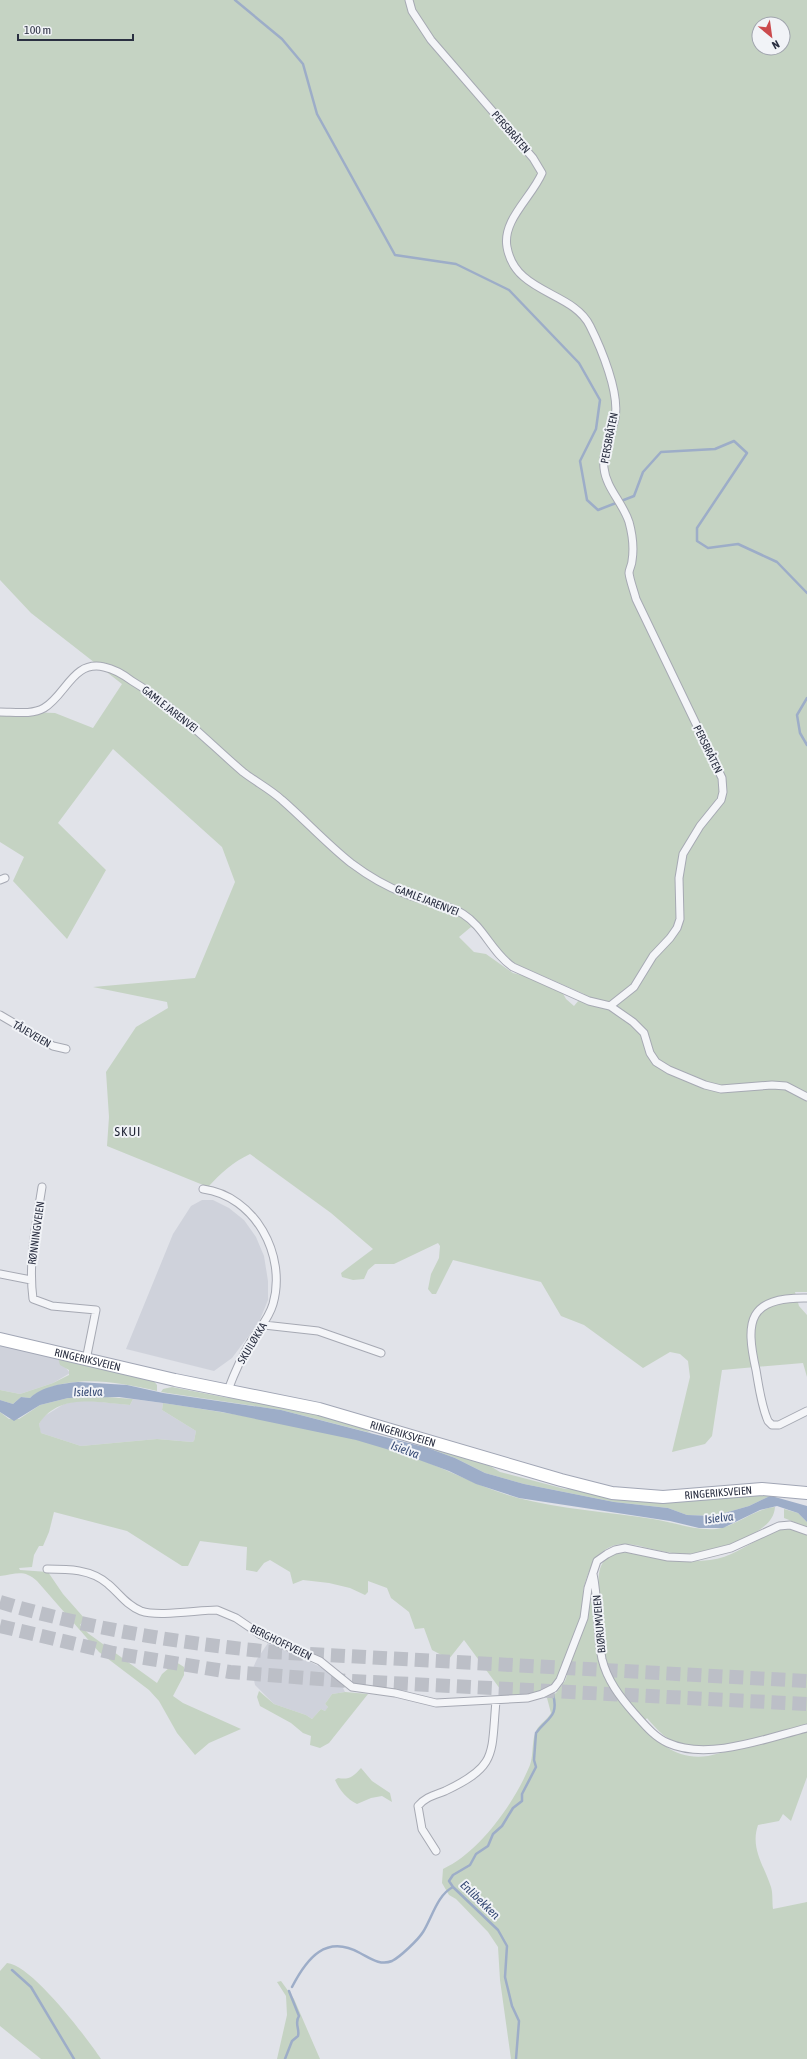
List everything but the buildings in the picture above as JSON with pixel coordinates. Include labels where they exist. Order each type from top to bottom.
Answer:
[{"type":"main road","name":"RINGERIKSVEIEN","points":[[0,1339],[86,1360],[319,1409],[561,1480],[612,1493],[663,1497],[762,1489],[807,1493]]},
{"type":"street","name":"PERSBRÅTEN","points":[[409,0],[412,11],[431,40],[533,158],[542,173],[538,184],[508,226],[506,239],[507,250],[512,261],[522,275],[540,289],[581,313],[594,334],[612,382],[615,400],[615,416],[604,454],[604,474],[625,511],[629,523],[632,561],[630,573],[636,599],[722,778],[723,792],[721,800],[700,826],[682,854],[679,878],[680,919],[677,928],[653,956],[634,987],[610,1006]]},
{"type":"street","name":"GAMLE JARENVEI","points":[[0,712],[31,712],[44,708],[55,699],[77,672],[91,666],[104,667],[120,673],[143,687],[172,709],[224,752],[244,772],[274,793],[350,862],[368,875],[406,894],[450,907],[464,914],[477,926],[503,960],[513,967],[589,1001],[610,1006],[644,1033],[650,1053],[656,1062],[669,1070],[705,1085],[721,1089],[772,1085],[786,1086],[807,1097]]},
{"type":"street","name":"TÅJEVEIEN","points":[[0,1015],[53,1046],[66,1049]]},
{"type":"street","name":"RØNNINGVEIEN","points":[[42,1187],[32,1248],[31,1280],[33,1299],[52,1306],[96,1310],[86,1360]]},
{"type":"street","name":"SKUILØKKA","points":[[203,1189],[213,1190],[242,1206],[258,1222],[270,1244],[276,1272],[275,1293],[264,1325],[251,1342],[228,1390]]},
{"type":"street","name":"RØNNINGVEIEN","points":[[0,1274],[31,1280]]},
{"type":"street","points":[[807,1298],[775,1302],[762,1308],[754,1316],[750,1342],[768,1421],[772,1425],[779,1425],[807,1411]]},
{"type":"street","points":[[264,1325],[318,1331],[381,1353]]},
{"type":"street","points":[[593,1574],[597,1561],[615,1550],[625,1548],[668,1557],[691,1558],[709,1555],[732,1548],[779,1526],[790,1526],[807,1531]]},
{"type":"street","name":"BERGHOFFVEIEN","points":[[47,1569],[72,1569],[98,1578],[108,1584],[120,1597],[142,1611],[154,1613],[217,1610],[226,1613],[261,1635],[320,1661],[352,1687],[394,1693],[436,1703],[496,1701],[542,1694],[554,1688],[560,1680],[584,1618],[588,1588],[593,1574]]},
{"type":"street","name":"BJØRUMVEIEN","points":[[593,1574],[596,1587],[598,1631],[602,1659],[610,1680],[626,1704],[649,1730],[667,1743],[699,1750],[728,1748],[807,1728]]},
{"type":"street","points":[[436,1851],[422,1830],[418,1806],[426,1798],[468,1780],[482,1770],[488,1761],[492,1747],[496,1701]]},
{"type":"shaded area","points":[[202,1200],[213,1200],[229,1208],[244,1220],[256,1237],[264,1256],[268,1281],[268,1300],[259,1322],[232,1358],[214,1371],[126,1349],[173,1234],[191,1206]]},
{"type":"shaded area","points":[[0,1343],[58,1358],[70,1373],[53,1383],[20,1394],[0,1390]]},
{"type":"shaded area","points":[[133,1399],[163,1403],[162,1410],[196,1431],[194,1441],[157,1439],[81,1446],[41,1433],[39,1424],[43,1417],[64,1404],[77,1401],[92,1401],[130,1405]]},
{"type":"shaded area","points":[[268,1643],[291,1652],[322,1668],[340,1682],[345,1692],[332,1694],[325,1704],[328,1707],[327,1709],[325,1711],[321,1709],[312,1719],[306,1715],[274,1704],[255,1685],[252,1670],[257,1659]]},
{"type":"green space","points":[[0,0],[807,0],[807,1292],[795,1292],[799,1306],[807,1315],[807,1377],[803,1363],[722,1370],[712,1436],[705,1444],[672,1452],[690,1377],[688,1361],[680,1354],[670,1352],[643,1368],[584,1325],[561,1316],[541,1282],[453,1260],[436,1294],[432,1294],[428,1289],[431,1274],[439,1258],[440,1246],[438,1243],[394,1264],[375,1264],[368,1270],[364,1279],[353,1280],[342,1277],[341,1273],[373,1249],[331,1213],[250,1154],[228,1168],[208,1187],[107,1146],[109,1117],[106,1072],[136,1027],[168,1008],[167,1002],[93,987],[195,978],[235,882],[222,847],[113,749],[58,823],[106,870],[67,939],[13,881],[24,857],[0,842],[0,711],[55,713],[93,728],[122,684],[31,613],[0,580]],"holes":[[[471,927],[492,940],[503,955],[516,964],[584,994],[574,1006],[566,999],[561,990],[529,977],[513,973],[486,954],[474,952],[459,937]]]},
{"type":"green space","points":[[58,1358],[152,1379],[157,1385],[157,1391],[115,1383],[87,1381],[73,1382],[46,1389],[30,1398],[21,1397],[13,1404],[0,1400],[0,1390],[20,1394],[53,1383],[69,1375],[69,1370],[60,1365]]},
{"type":"green space","points":[[172,1387],[226,1398],[250,1399],[295,1408],[347,1422],[361,1427],[371,1433],[281,1410],[161,1392],[163,1389]]},
{"type":"green space","points":[[94,1396],[133,1399],[130,1405],[80,1402],[68,1403],[57,1407],[47,1414],[39,1424],[41,1433],[81,1446],[157,1439],[194,1441],[196,1431],[162,1410],[163,1403],[284,1423],[343,1436],[417,1458],[474,1482],[518,1498],[551,1505],[653,1519],[701,1529],[716,1529],[731,1525],[767,1508],[775,1507],[773,1516],[760,1530],[731,1544],[710,1551],[677,1554],[624,1544],[604,1550],[595,1560],[586,1579],[583,1592],[584,1604],[580,1620],[569,1654],[557,1680],[549,1688],[537,1693],[506,1697],[464,1640],[449,1659],[432,1650],[424,1628],[415,1629],[409,1612],[391,1598],[387,1588],[368,1581],[368,1592],[365,1595],[350,1588],[329,1583],[303,1580],[293,1584],[290,1572],[270,1560],[264,1563],[257,1572],[246,1570],[247,1547],[200,1541],[188,1566],[182,1566],[127,1531],[54,1512],[49,1532],[43,1546],[39,1546],[34,1555],[32,1567],[19,1568],[20,1570],[48,1572],[63,1594],[85,1619],[80,1625],[89,1634],[157,1683],[162,1674],[176,1662],[184,1667],[184,1675],[173,1696],[183,1703],[241,1729],[209,1743],[195,1755],[177,1733],[159,1701],[149,1690],[99,1652],[37,1581],[28,1575],[20,1573],[0,1576],[0,1412],[9,1419],[19,1419],[40,1405],[68,1398]]},
{"type":"green space","points":[[428,1448],[480,1460],[500,1472],[565,1489],[770,1496],[749,1506],[714,1516],[687,1515],[668,1508],[614,1502],[524,1484],[485,1473],[455,1458]]},
{"type":"green space","points":[[784,1509],[798,1513],[807,1522],[807,1527],[784,1518]]},
{"type":"green space","points":[[786,1528],[807,1534],[807,1724],[745,1741],[697,1747],[684,1745],[673,1741],[659,1731],[647,1718],[642,1724],[671,1750],[688,1756],[697,1757],[708,1756],[807,1732],[807,1777],[791,1821],[783,1814],[779,1821],[758,1825],[756,1842],[759,1857],[772,1889],[773,1909],[807,1902],[807,2059],[511,2059],[500,1980],[498,1947],[488,1932],[456,1899],[449,1895],[442,1883],[443,1869],[470,1851],[483,1838],[506,1810],[523,1779],[530,1765],[535,1733],[538,1727],[548,1718],[551,1713],[547,1698],[556,1693],[565,1681],[583,1627],[591,1586],[599,1592],[598,1581],[601,1566],[607,1558],[612,1555],[627,1552],[679,1561],[710,1560],[730,1555],[767,1535]]},
{"type":"green space","points":[[259,1691],[274,1704],[306,1715],[312,1719],[321,1709],[325,1711],[328,1707],[325,1704],[332,1694],[345,1692],[368,1694],[329,1743],[320,1748],[310,1745],[311,1736],[303,1733],[291,1723],[260,1706],[257,1697]]},
{"type":"green space","points":[[361,1768],[372,1781],[390,1793],[392,1802],[382,1796],[371,1798],[357,1804],[344,1794],[335,1780],[338,1778],[345,1779],[351,1777]]},
{"type":"green space","points":[[7,1963],[18,1967],[44,1989],[72,2020],[101,2059],[41,2059],[0,2026],[0,1971]]},
{"type":"green space","points":[[281,1981],[294,1999],[320,2059],[277,2059],[287,2015],[286,1996],[277,1982]]},
{"type":"water","name":"Isielva","points":[[78,1382],[127,1385],[163,1393],[281,1410],[428,1448],[455,1458],[485,1473],[524,1484],[614,1502],[668,1508],[687,1515],[714,1516],[749,1506],[770,1496],[807,1506],[807,1522],[798,1513],[777,1506],[760,1510],[723,1528],[699,1528],[670,1521],[519,1498],[476,1484],[449,1471],[403,1454],[356,1440],[222,1412],[119,1397],[68,1398],[40,1405],[14,1421],[0,1412],[0,1400],[13,1404],[21,1397],[30,1398],[46,1388],[66,1383]]},
{"type":"waterway","points":[[235,0],[282,39],[303,64],[317,114],[395,255],[456,264],[509,290],[579,363],[600,400],[596,429],[580,461],[587,500],[598,510],[634,496],[643,472],[661,452],[715,449],[734,441],[747,453],[697,528],[697,541],[708,548],[738,544],[777,562],[807,593]]},
{"type":"waterway","points":[[807,698],[797,715],[800,733],[807,745]]},
{"type":"waterway","name":"Enlibekken","points":[[516,2059],[519,2021],[512,2006],[505,1977],[507,1946],[498,1930],[453,1887],[449,1881],[453,1875],[470,1865],[476,1854],[488,1846],[493,1834],[502,1826],[513,1808],[522,1801],[522,1794],[536,1767],[534,1760],[536,1733],[551,1716],[555,1708],[553,1694]]},
{"type":"waterway","points":[[292,1987],[311,1958],[327,1948],[337,1946],[348,1948],[379,1962],[383,1963],[392,1961],[409,1948],[421,1935],[435,1907],[443,1895],[453,1887]]},
{"type":"waterway","points":[[12,1970],[31,1987],[74,2059]]},
{"type":"waterway","points":[[285,2059],[292,2041],[298,2036],[297,2021],[299,2016],[289,1991]]},
{"type":"tunnel","points":[[0,1602],[33,1612],[135,1634],[272,1652],[807,1681]]},
{"type":"tunnel","points":[[0,1626],[113,1653],[230,1672],[332,1680],[807,1704]]},
{"type":"district","name":"SKUI","points":[[128,1131]]}]
